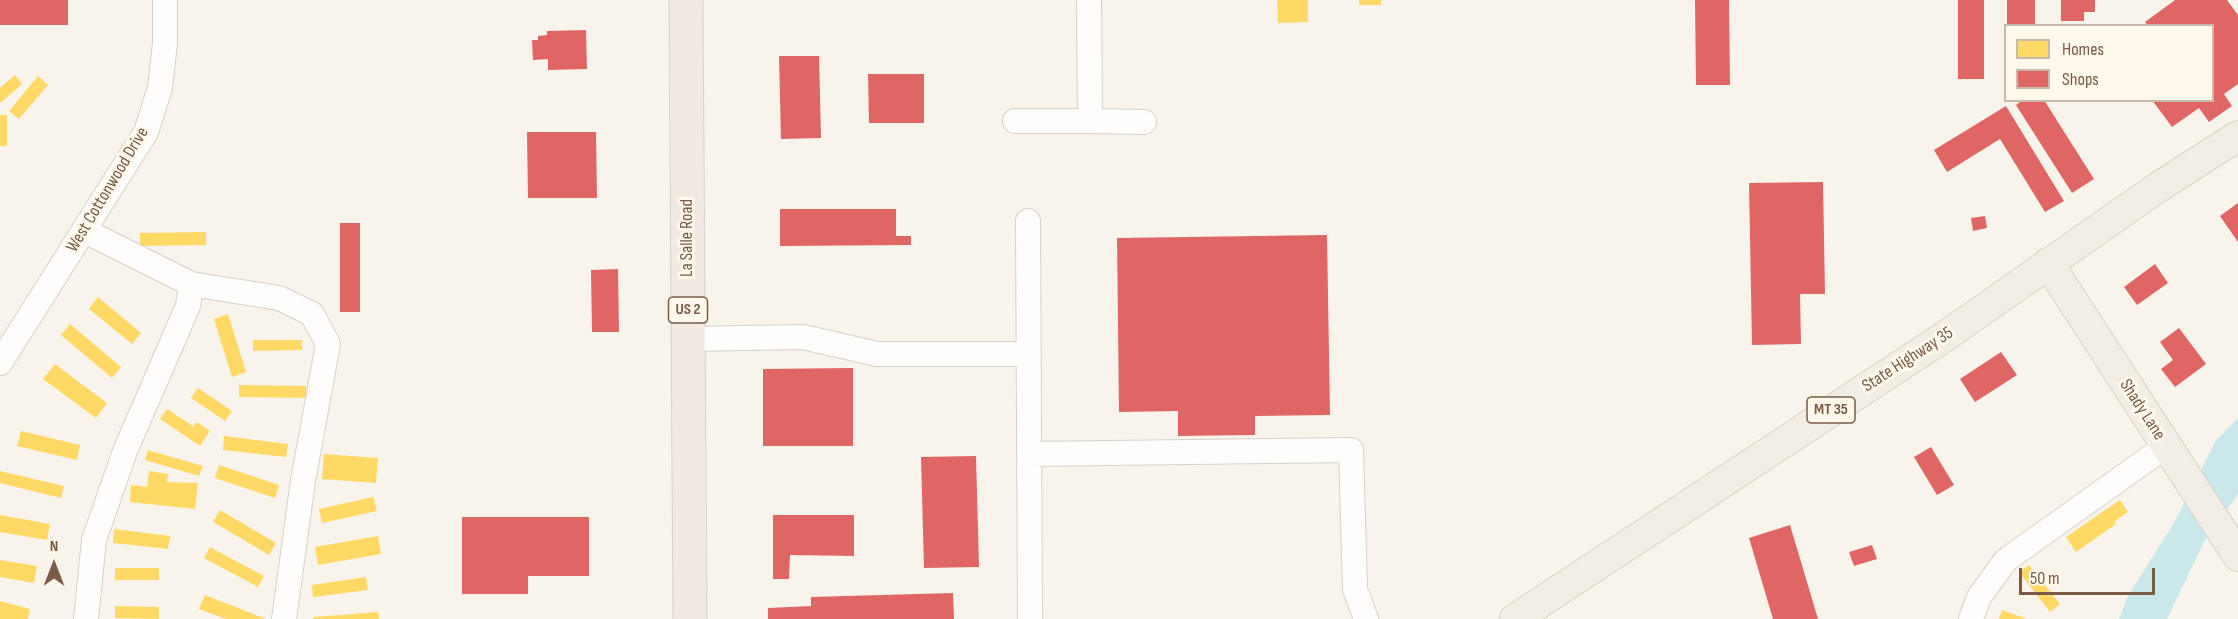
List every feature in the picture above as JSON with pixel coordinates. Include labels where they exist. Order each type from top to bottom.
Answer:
[{"type":"highway","name":"La Salle Road","points":[[686,0],[690,619]]},
{"type":"main road","name":"State Highway 35","points":[[1515,619],[1947,335],[2157,188],[2238,136]]},
{"type":"main road","name":"Shady Lane","points":[[2048,263],[2238,556]]},
{"type":"street","name":"West Cottonwood Drive","points":[[0,363],[146,132],[160,88],[165,43],[165,0]]},
{"type":"street","points":[[1089,0],[1090,121]]},
{"type":"street","points":[[1015,121],[1144,122]]},
{"type":"street","points":[[1028,221],[1030,619]]},
{"type":"street","points":[[85,231],[191,284],[279,298],[312,314],[328,344],[303,482],[284,619]]},
{"type":"street","points":[[86,619],[94,540],[124,451],[188,306],[191,284]]},
{"type":"street","points":[[688,339],[803,337],[877,354],[1029,354]]},
{"type":"street","points":[[1029,454],[1351,450],[1355,590],[1365,619]]},
{"type":"street","points":[[1971,619],[1979,597],[2006,560],[2170,453]]},
{"type":"water","points":[[2238,418],[2238,494],[2204,542],[2167,619],[2119,619],[2128,596],[2174,523],[2215,442]]},
{"type":"building: Homes","points":[[1277,0],[1308,0],[1308,22],[1278,23]]},
{"type":"building: Homes","points":[[1359,0],[1381,0],[1381,5],[1359,5]]},
{"type":"building: Homes","points":[[15,75],[22,84],[0,103],[0,88]]},
{"type":"building: Homes","points":[[38,76],[48,85],[19,119],[9,111]]},
{"type":"building: Homes","points":[[0,115],[7,115],[7,146],[0,146]]},
{"type":"building: Homes","points":[[206,232],[206,245],[140,246],[140,233]]},
{"type":"building: Homes","points":[[98,297],[141,333],[132,344],[89,309]]},
{"type":"building: Homes","points":[[228,314],[246,372],[232,377],[214,319]]},
{"type":"building: Homes","points":[[70,324],[121,367],[112,378],[61,335]]},
{"type":"building: Homes","points":[[253,340],[302,340],[302,350],[253,351]]},
{"type":"building: Homes","points":[[55,364],[107,403],[96,418],[43,379]]},
{"type":"building: Homes","points":[[239,385],[306,386],[306,398],[239,397]]},
{"type":"building: Homes","points":[[198,388],[232,411],[225,421],[191,398]]},
{"type":"building: Homes","points":[[167,409],[193,426],[197,422],[210,431],[200,446],[160,419]]},
{"type":"building: Homes","points":[[21,431],[80,445],[77,460],[17,446]]},
{"type":"building: Homes","points":[[224,436],[288,444],[286,457],[223,450]]},
{"type":"building: Homes","points":[[148,450],[203,466],[199,476],[145,460]]},
{"type":"building: Homes","points":[[324,454],[378,458],[376,483],[322,479]]},
{"type":"building: Homes","points":[[219,465],[279,485],[275,498],[215,478]]},
{"type":"building: Homes","points":[[0,471],[64,486],[61,498],[0,483]]},
{"type":"building: Homes","points":[[149,471],[168,474],[167,482],[198,483],[195,509],[130,502],[131,485],[147,487]]},
{"type":"building: Homes","points":[[373,497],[377,511],[322,523],[319,509]]},
{"type":"building: Homes","points":[[2120,500],[2128,512],[2114,522],[2116,524],[2076,552],[2066,537]]},
{"type":"building: Homes","points":[[220,510],[276,543],[269,555],[213,522]]},
{"type":"building: Homes","points":[[0,515],[50,524],[47,540],[0,532]]},
{"type":"building: Homes","points":[[114,529],[170,536],[168,549],[113,543]]},
{"type":"building: Homes","points":[[378,536],[381,554],[318,565],[315,547]]},
{"type":"building: Homes","points":[[210,547],[264,576],[258,587],[204,558]]},
{"type":"building: Homes","points":[[0,560],[37,566],[34,583],[0,577]]},
{"type":"building: Homes","points":[[2029,565],[2060,604],[2050,612],[2019,572]]},
{"type":"building: Homes","points":[[115,568],[159,568],[159,580],[115,580]]},
{"type":"building: Homes","points":[[366,577],[368,590],[313,597],[312,585]]},
{"type":"building: Homes","points":[[205,595],[266,619],[226,619],[199,609]]},
{"type":"building: Homes","points":[[0,601],[30,609],[28,619],[0,619]]},
{"type":"building: Homes","points":[[115,606],[159,607],[159,619],[115,618]]},
{"type":"building: Homes","points":[[2002,610],[2027,619],[1999,619]]},
{"type":"building: Homes","points":[[378,612],[379,619],[314,619],[314,617]]},
{"type":"building: Shops","points":[[0,0],[68,0],[68,25],[0,25]]},
{"type":"building: Shops","points":[[1695,0],[1729,0],[1730,85],[1696,85]]},
{"type":"building: Shops","points":[[1958,0],[1984,0],[1984,79],[1958,79]]},
{"type":"building: Shops","points":[[2007,0],[2035,0],[2035,24],[2007,24]]},
{"type":"building: Shops","points":[[2061,0],[2095,0],[2095,12],[2084,12],[2084,21],[2061,21]]},
{"type":"building: Shops","points":[[2175,0],[2227,0],[2238,15],[2238,84],[2224,94],[2232,106],[2209,122],[2199,108],[2172,127],[2153,102],[2214,102],[2214,24],[2146,24],[2145,22]]},
{"type":"building: Shops","points":[[586,30],[587,69],[548,70],[548,59],[533,60],[532,40],[538,40],[538,36],[547,35],[547,31]]},
{"type":"building: Shops","points":[[779,56],[819,56],[821,138],[781,139]]},
{"type":"building: Shops","points":[[868,74],[924,74],[924,123],[869,123]]},
{"type":"building: Shops","points":[[2020,102],[2045,102],[2094,179],[2072,193],[2016,105]]},
{"type":"building: Shops","points":[[2006,106],[2064,201],[2045,212],[2000,139],[1947,172],[1934,150]]},
{"type":"building: Shops","points":[[527,132],[596,132],[597,198],[528,198]]},
{"type":"building: Shops","points":[[1823,182],[1825,294],[1800,294],[1801,344],[1752,345],[1749,183]]},
{"type":"building: Shops","points":[[2238,203],[2238,242],[2220,216]]},
{"type":"building: Shops","points":[[780,209],[896,209],[896,236],[911,236],[911,245],[780,246]]},
{"type":"building: Shops","points":[[1985,216],[1987,228],[1973,231],[1971,218]]},
{"type":"building: Shops","points":[[340,223],[360,223],[360,312],[340,312]]},
{"type":"building: Shops","points":[[1327,235],[1330,415],[1255,416],[1255,435],[1178,436],[1178,411],[1119,412],[1117,238]]},
{"type":"building: Shops","points":[[2155,264],[2168,283],[2137,305],[2124,287]]},
{"type":"building: Shops","points":[[618,269],[619,332],[592,332],[591,270]]},
{"type":"building: Shops","points":[[2179,328],[2206,364],[2175,387],[2161,369],[2173,360],[2160,342]]},
{"type":"building: Shops","points":[[2001,352],[2017,375],[1975,402],[1960,379]]},
{"type":"building: Shops","points":[[853,368],[853,446],[763,446],[763,369]]},
{"type":"building: Shops","points":[[1931,447],[1954,485],[1937,495],[1914,457]]},
{"type":"building: Shops","points":[[976,456],[979,567],[924,568],[921,457]]},
{"type":"building: Shops","points":[[773,515],[854,515],[854,556],[790,555],[789,579],[773,579]]},
{"type":"building: Shops","points":[[462,517],[589,517],[589,576],[528,576],[528,594],[462,594]]},
{"type":"building: Shops","points":[[1790,525],[1818,619],[1773,619],[1749,538]]},
{"type":"building: Shops","points":[[1872,545],[1877,559],[1854,566],[1849,552]]},
{"type":"building: Shops","points":[[953,593],[954,619],[768,619],[768,608],[811,606],[811,597]]}]
